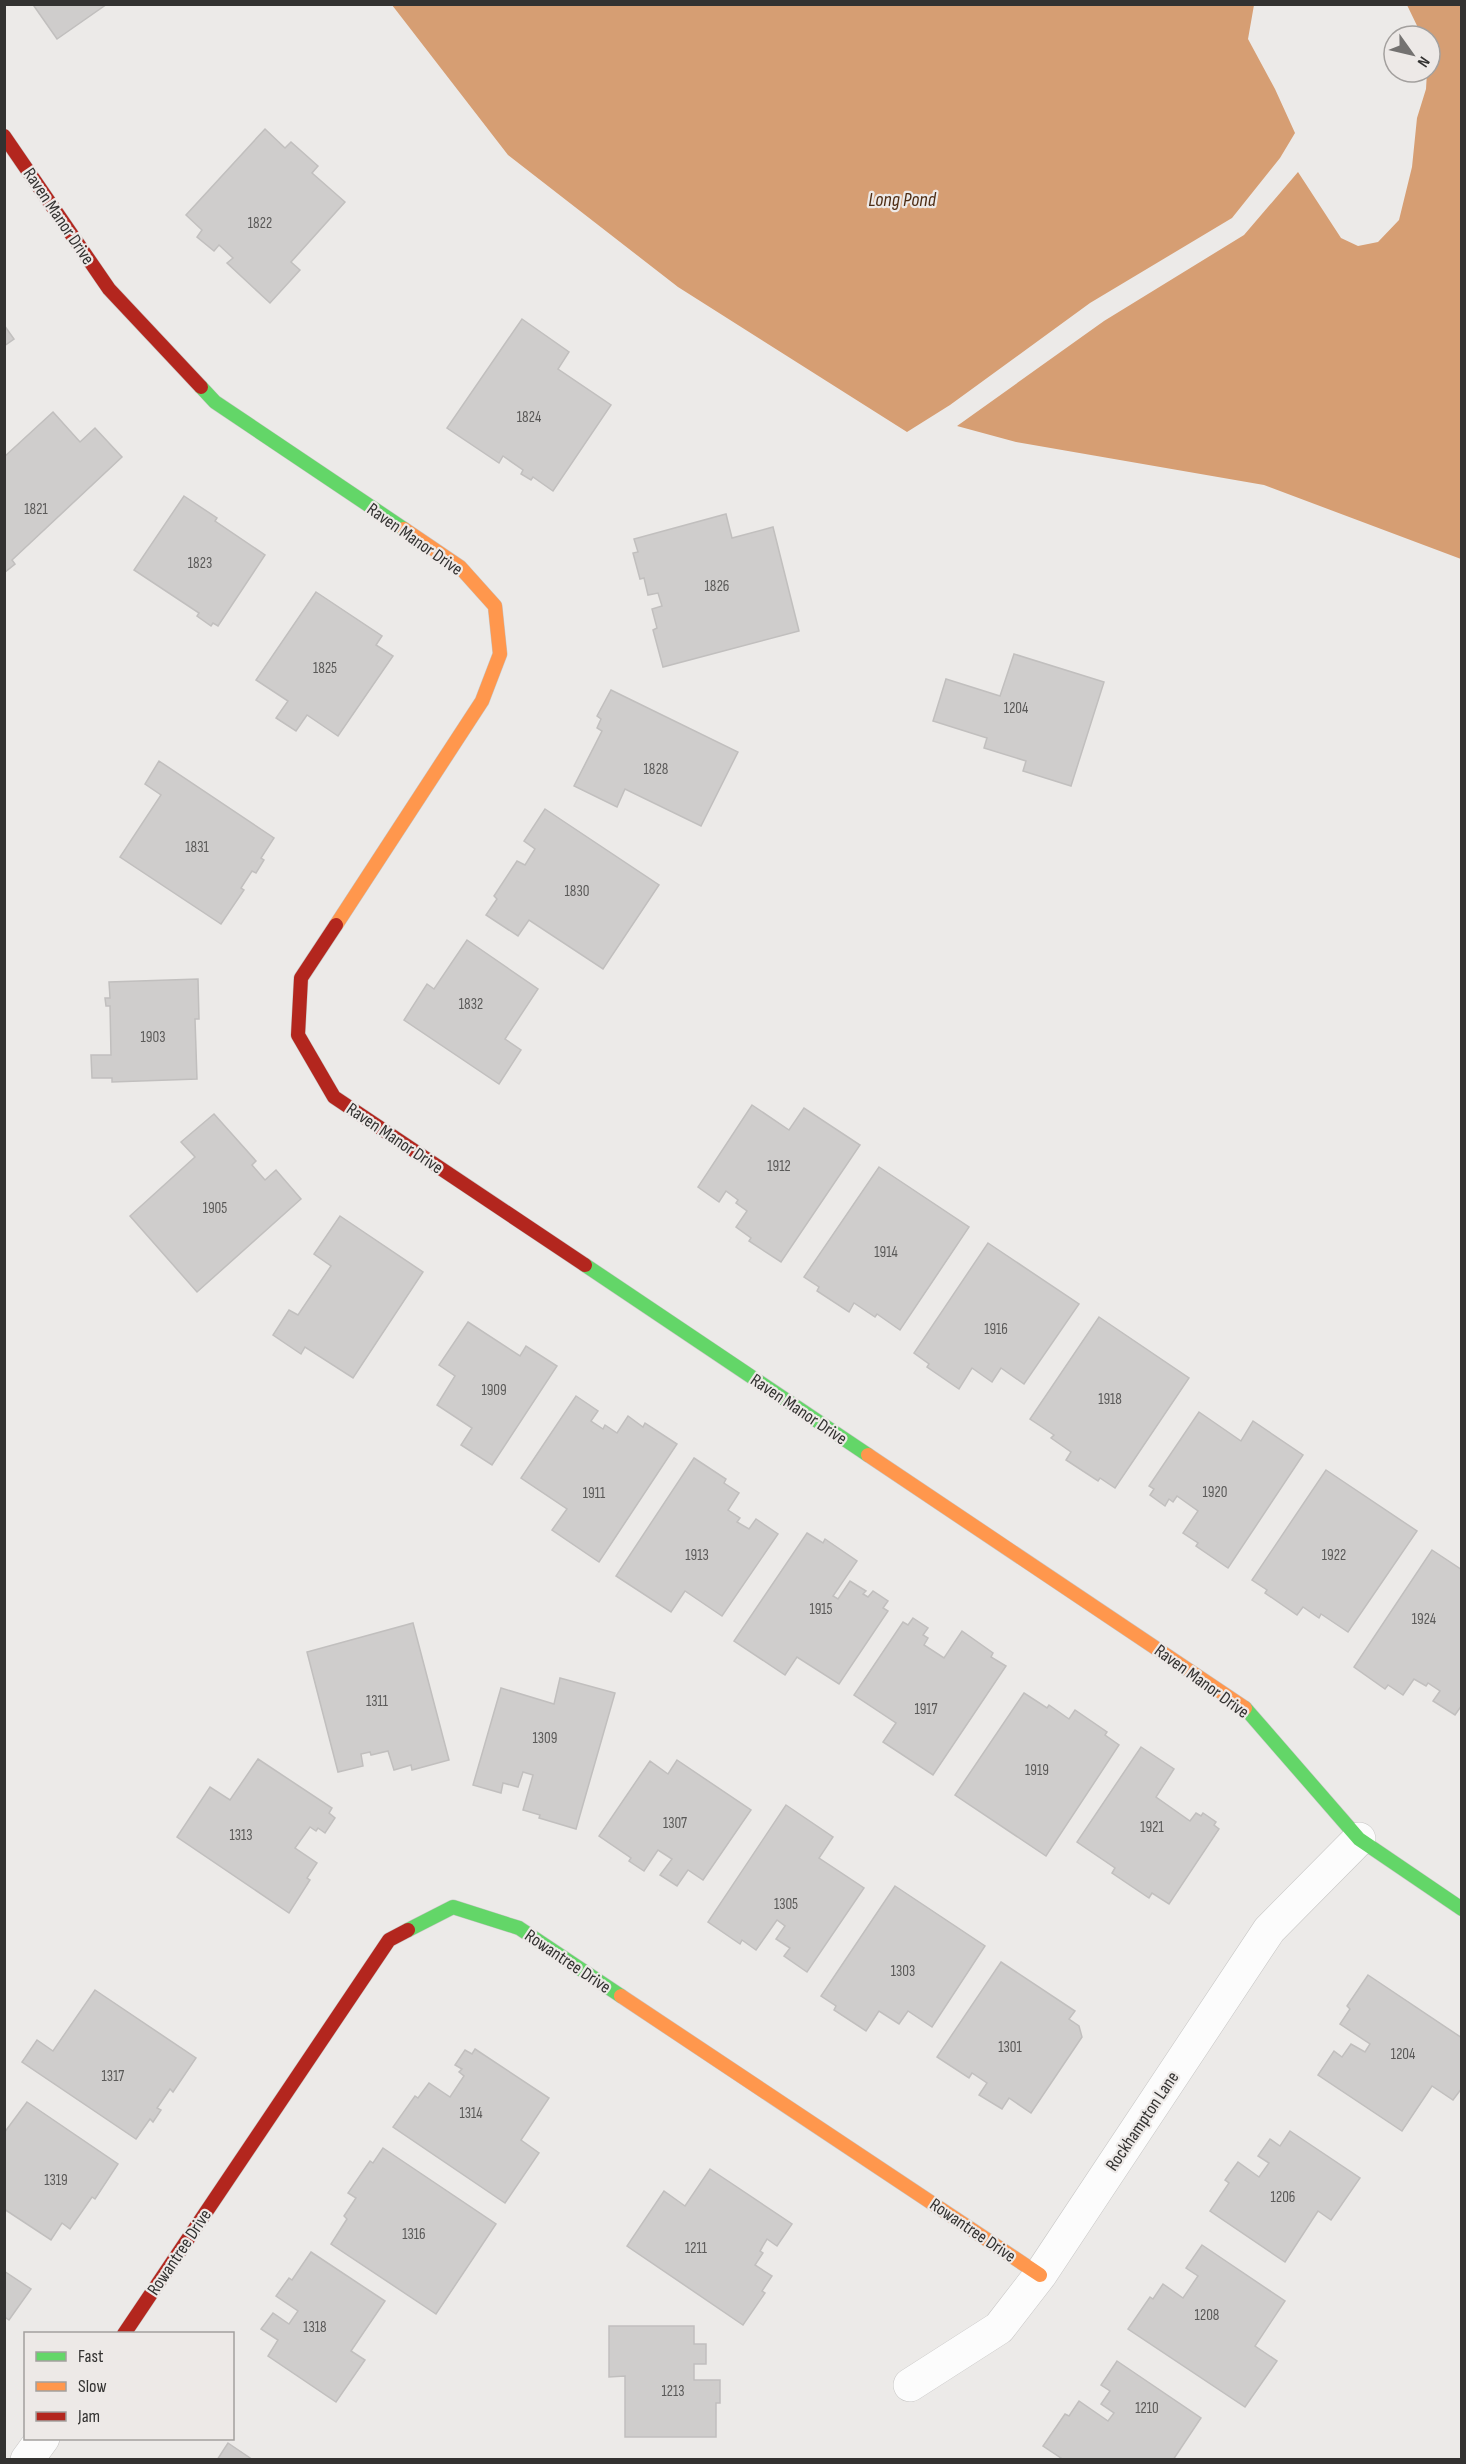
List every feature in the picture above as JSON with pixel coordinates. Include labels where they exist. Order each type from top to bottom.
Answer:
[{"type":"street","name":"Raven Manor Drive","points":[[4,136],[109,289],[215,402],[460,567],[495,606],[500,654],[482,701],[301,978],[298,1035],[334,1098],[1244,1707],[1359,1839],[1461,1909]]},
{"type":"street","name":"Rockhampton Lane","points":[[910,2385],[999,2328],[1040,2275],[1269,1930],[1359,1839]]},
{"type":"street","name":"Rowantree Drive","points":[[125,2332],[389,1940],[453,1907],[519,1928],[1040,2275]]},
{"type":"street","points":[[27,2460],[42,2440]]},
{"type":"water","name":"Long Pond","points":[[392,5],[1254,5],[1248,39],[1295,133],[1280,158],[1232,218],[1090,303],[950,405],[907,432],[678,287],[508,155]]},
{"type":"water","points":[[1407,5],[1461,5],[1461,559],[1264,485],[1016,442],[957,426],[1104,321],[1244,235],[1298,172],[1341,238],[1358,246],[1378,242],[1399,220],[1412,167],[1417,118],[1426,84],[1442,84],[1442,24],[1416,24]]},
{"type":"building","points":[[36,4],[107,4],[57,39],[34,6]]},
{"type":"building","points":[[265,129],[285,148],[291,142],[318,166],[312,173],[345,202],[291,262],[300,270],[270,303],[227,263],[233,258],[219,245],[214,251],[197,237],[202,230],[186,215]]},
{"type":"building","points":[[522,319],[569,352],[558,369],[611,405],[553,491],[533,477],[531,480],[521,474],[523,470],[503,456],[499,463],[447,428]]},
{"type":"building","points":[[4,325],[14,339],[4,346]]},
{"type":"building","points":[[53,412],[80,442],[95,428],[122,457],[12,560],[15,564],[4,573],[4,457]]},
{"type":"building","points":[[184,496],[217,518],[215,521],[265,555],[218,626],[213,623],[211,626],[197,616],[199,613],[134,570]]},
{"type":"building","points":[[726,514],[732,538],[773,527],[799,631],[663,667],[653,630],[657,628],[652,609],[662,606],[658,593],[648,595],[644,578],[640,579],[633,553],[638,552],[634,539]]},
{"type":"building","points":[[316,592],[382,636],[376,645],[393,656],[338,736],[307,715],[296,731],[276,718],[288,701],[256,680]]},
{"type":"building","points":[[1014,654],[1104,682],[1071,786],[1023,771],[1026,761],[984,748],[987,738],[933,721],[946,679],[1000,696]]},
{"type":"building","points":[[611,690],[738,752],[701,826],[625,789],[617,807],[574,786],[602,731],[597,728],[601,719],[597,716]]},
{"type":"building","points":[[159,761],[274,838],[261,858],[264,860],[256,873],[252,871],[241,888],[244,890],[221,924],[120,857],[161,795],[145,784]]},
{"type":"building","points":[[545,809],[659,885],[603,969],[529,920],[518,936],[486,915],[497,899],[494,896],[517,861],[525,865],[535,849],[524,841]]},
{"type":"building","points":[[467,940],[538,989],[505,1039],[521,1050],[499,1084],[404,1020],[427,984],[434,989]]},
{"type":"building","points":[[198,979],[199,1019],[195,1019],[197,1079],[112,1082],[112,1078],[92,1078],[91,1055],[111,1055],[110,1006],[106,1006],[105,998],[110,998],[109,982]]},
{"type":"building","points":[[752,1105],[789,1130],[804,1108],[860,1145],[781,1262],[749,1241],[751,1238],[736,1227],[747,1211],[736,1203],[738,1200],[726,1191],[719,1202],[698,1187]]},
{"type":"building","points":[[214,1114],[256,1161],[252,1165],[265,1180],[276,1170],[301,1199],[197,1292],[130,1216],[195,1157],[181,1142]]},
{"type":"building","points":[[879,1167],[969,1227],[900,1330],[877,1314],[875,1317],[854,1303],[849,1312],[817,1291],[819,1287],[804,1277]]},
{"type":"building","points":[[340,1216],[423,1272],[353,1378],[305,1347],[301,1354],[273,1335],[289,1310],[298,1315],[331,1266],[314,1254]]},
{"type":"building","points":[[988,1243],[1079,1304],[1024,1384],[1001,1368],[992,1382],[972,1368],[959,1389],[927,1367],[929,1364],[914,1353]]},
{"type":"building","points":[[1099,1317],[1189,1378],[1115,1488],[1100,1478],[1098,1481],[1066,1460],[1071,1452],[1051,1438],[1054,1435],[1030,1419]]},
{"type":"building","points":[[468,1322],[520,1356],[526,1346],[557,1366],[492,1465],[461,1445],[472,1428],[437,1405],[455,1376],[439,1365]]},
{"type":"building","points":[[576,1396],[598,1411],[591,1421],[603,1429],[605,1425],[617,1433],[628,1416],[643,1427],[645,1423],[677,1444],[599,1562],[552,1530],[567,1509],[521,1478]]},
{"type":"building","points":[[1199,1412],[1241,1441],[1253,1421],[1303,1455],[1228,1568],[1196,1546],[1198,1543],[1183,1533],[1198,1511],[1177,1496],[1173,1502],[1169,1499],[1165,1506],[1150,1495],[1154,1489],[1149,1486]]},
{"type":"building","points":[[694,1458],[726,1479],[724,1483],[739,1493],[728,1510],[740,1518],[737,1522],[749,1529],[756,1519],[778,1534],[722,1616],[685,1591],[671,1612],[616,1576]]},
{"type":"building","points":[[1326,1470],[1417,1531],[1348,1632],[1321,1614],[1319,1618],[1303,1607],[1297,1615],[1265,1593],[1267,1590],[1252,1580]]},
{"type":"building","points":[[807,1533],[823,1543],[825,1539],[857,1561],[833,1596],[838,1599],[850,1581],[866,1591],[863,1594],[868,1597],[873,1591],[888,1601],[883,1608],[888,1611],[839,1684],[797,1657],[785,1675],[734,1641]]},
{"type":"building","points":[[1432,1550],[1462,1570],[1462,1705],[1455,1715],[1433,1701],[1440,1691],[1428,1683],[1426,1686],[1414,1679],[1403,1695],[1388,1685],[1385,1689],[1354,1667]]},
{"type":"building","points":[[913,1618],[928,1628],[923,1635],[928,1638],[924,1645],[944,1658],[962,1631],[993,1653],[991,1657],[1006,1666],[933,1775],[883,1742],[896,1723],[854,1695],[903,1622],[908,1625]]},
{"type":"building","points":[[413,1623],[449,1760],[412,1770],[411,1765],[394,1770],[388,1751],[371,1755],[370,1752],[361,1754],[363,1766],[338,1772],[307,1652]]},
{"type":"building","points":[[560,1678],[615,1693],[576,1829],[539,1818],[540,1815],[523,1810],[533,1775],[523,1772],[518,1787],[503,1783],[501,1793],[473,1785],[501,1688],[554,1704]]},
{"type":"building","points":[[1024,1693],[1047,1708],[1049,1705],[1069,1719],[1075,1710],[1107,1732],[1105,1735],[1119,1745],[1046,1856],[955,1795]]},
{"type":"building","points":[[1141,1747],[1174,1769],[1156,1797],[1190,1821],[1196,1813],[1201,1816],[1203,1813],[1216,1822],[1214,1825],[1219,1829],[1169,1904],[1152,1893],[1149,1898],[1112,1873],[1115,1868],[1077,1842]]},
{"type":"building","points":[[258,1759],[332,1808],[329,1813],[335,1818],[325,1833],[318,1828],[316,1831],[310,1827],[295,1848],[317,1863],[307,1878],[310,1880],[289,1913],[177,1837],[210,1787],[230,1800]]},
{"type":"building","points":[[677,1760],[751,1810],[703,1880],[688,1870],[677,1886],[660,1875],[672,1859],[658,1850],[644,1871],[629,1861],[631,1858],[599,1836],[650,1761],[668,1774]]},
{"type":"building","points":[[786,1805],[833,1837],[819,1858],[864,1888],[807,1972],[784,1956],[790,1948],[776,1939],[785,1926],[777,1920],[756,1950],[742,1940],[740,1944],[708,1922]]},
{"type":"building","points":[[895,1886],[985,1946],[932,2027],[908,2011],[899,2024],[879,2011],[866,2031],[834,2010],[836,2006],[821,1996]]},
{"type":"building","points":[[1001,1962],[1075,2011],[1069,2019],[1079,2026],[1082,2037],[1031,2113],[1009,2098],[1002,2109],[979,2095],[987,2083],[972,2073],[969,2078],[937,2057]]},
{"type":"building","points":[[1368,1975],[1462,2038],[1462,2088],[1453,2100],[1432,2086],[1402,2131],[1318,2075],[1334,2051],[1342,2057],[1351,2044],[1365,2052],[1370,2044],[1340,2024],[1350,2009],[1347,2006]]},
{"type":"building","points":[[95,1990],[196,2058],[173,2092],[170,2089],[157,2108],[161,2110],[153,2122],[150,2119],[136,2139],[22,2062],[37,2040],[53,2051]]},
{"type":"building","points":[[475,2049],[549,2098],[521,2140],[539,2153],[505,2203],[393,2127],[415,2096],[418,2098],[429,2083],[450,2097],[464,2076],[459,2072],[462,2069],[455,2065],[465,2050],[472,2054]]},
{"type":"building","points":[[27,2102],[118,2164],[95,2199],[92,2197],[70,2229],[62,2223],[51,2240],[4,2209],[4,2133]]},
{"type":"building","points":[[1290,2131],[1360,2178],[1331,2220],[1318,2211],[1285,2262],[1210,2211],[1229,2183],[1225,2180],[1238,2162],[1259,2177],[1269,2163],[1258,2156],[1270,2139],[1280,2146]]},
{"type":"building","points":[[383,2148],[496,2224],[436,2314],[331,2244],[347,2219],[344,2216],[356,2198],[348,2193],[370,2161],[373,2163]]},
{"type":"building","points":[[710,2169],[792,2224],[777,2246],[767,2239],[760,2251],[763,2253],[755,2265],[772,2276],[762,2291],[765,2293],[743,2325],[627,2246],[664,2191],[685,2206]]},
{"type":"building","points":[[1202,2245],[1285,2301],[1255,2346],[1277,2361],[1245,2407],[1128,2329],[1150,2297],[1153,2299],[1163,2284],[1183,2298],[1198,2276],[1186,2268]]},
{"type":"building","points":[[311,2252],[385,2301],[351,2351],[365,2360],[336,2402],[268,2356],[278,2340],[261,2329],[273,2313],[289,2324],[298,2311],[276,2296],[289,2278],[292,2280]]},
{"type":"building","points":[[4,2271],[31,2289],[9,2320],[6,2318],[4,2321]]},
{"type":"building","points":[[609,2326],[694,2326],[694,2344],[706,2344],[706,2364],[694,2364],[694,2380],[720,2380],[720,2403],[716,2403],[716,2437],[625,2437],[625,2376],[609,2377]]},
{"type":"building","points":[[1117,2361],[1201,2418],[1173,2460],[1064,2460],[1043,2446],[1065,2414],[1069,2416],[1079,2401],[1108,2421],[1114,2413],[1101,2404],[1110,2391],[1101,2385]]},
{"type":"building","points":[[228,2443],[253,2460],[217,2460]]},
{"type":"traffic: fast","points":[[201,387],[215,402],[404,529]]},
{"type":"traffic: fast","points":[[585,1265],[868,1455]]},
{"type":"traffic: fast","points":[[1245,1708],[1359,1839],[1462,1909]]},
{"type":"traffic: fast","points":[[408,1930],[453,1907],[519,1928],[621,1996]]},
{"type":"traffic: slow","points":[[336,925],[482,701],[500,654],[495,606],[460,567],[404,529]]},
{"type":"traffic: slow","points":[[868,1455],[1245,1708]]},
{"type":"traffic: slow","points":[[621,1996],[1040,2275]]},
{"type":"traffic: jam","points":[[4,136],[109,289],[201,387]]},
{"type":"traffic: jam","points":[[336,925],[301,978],[298,1035],[334,1097],[585,1265]]},
{"type":"traffic: jam","points":[[125,2332],[389,1940],[408,1930]]}]
